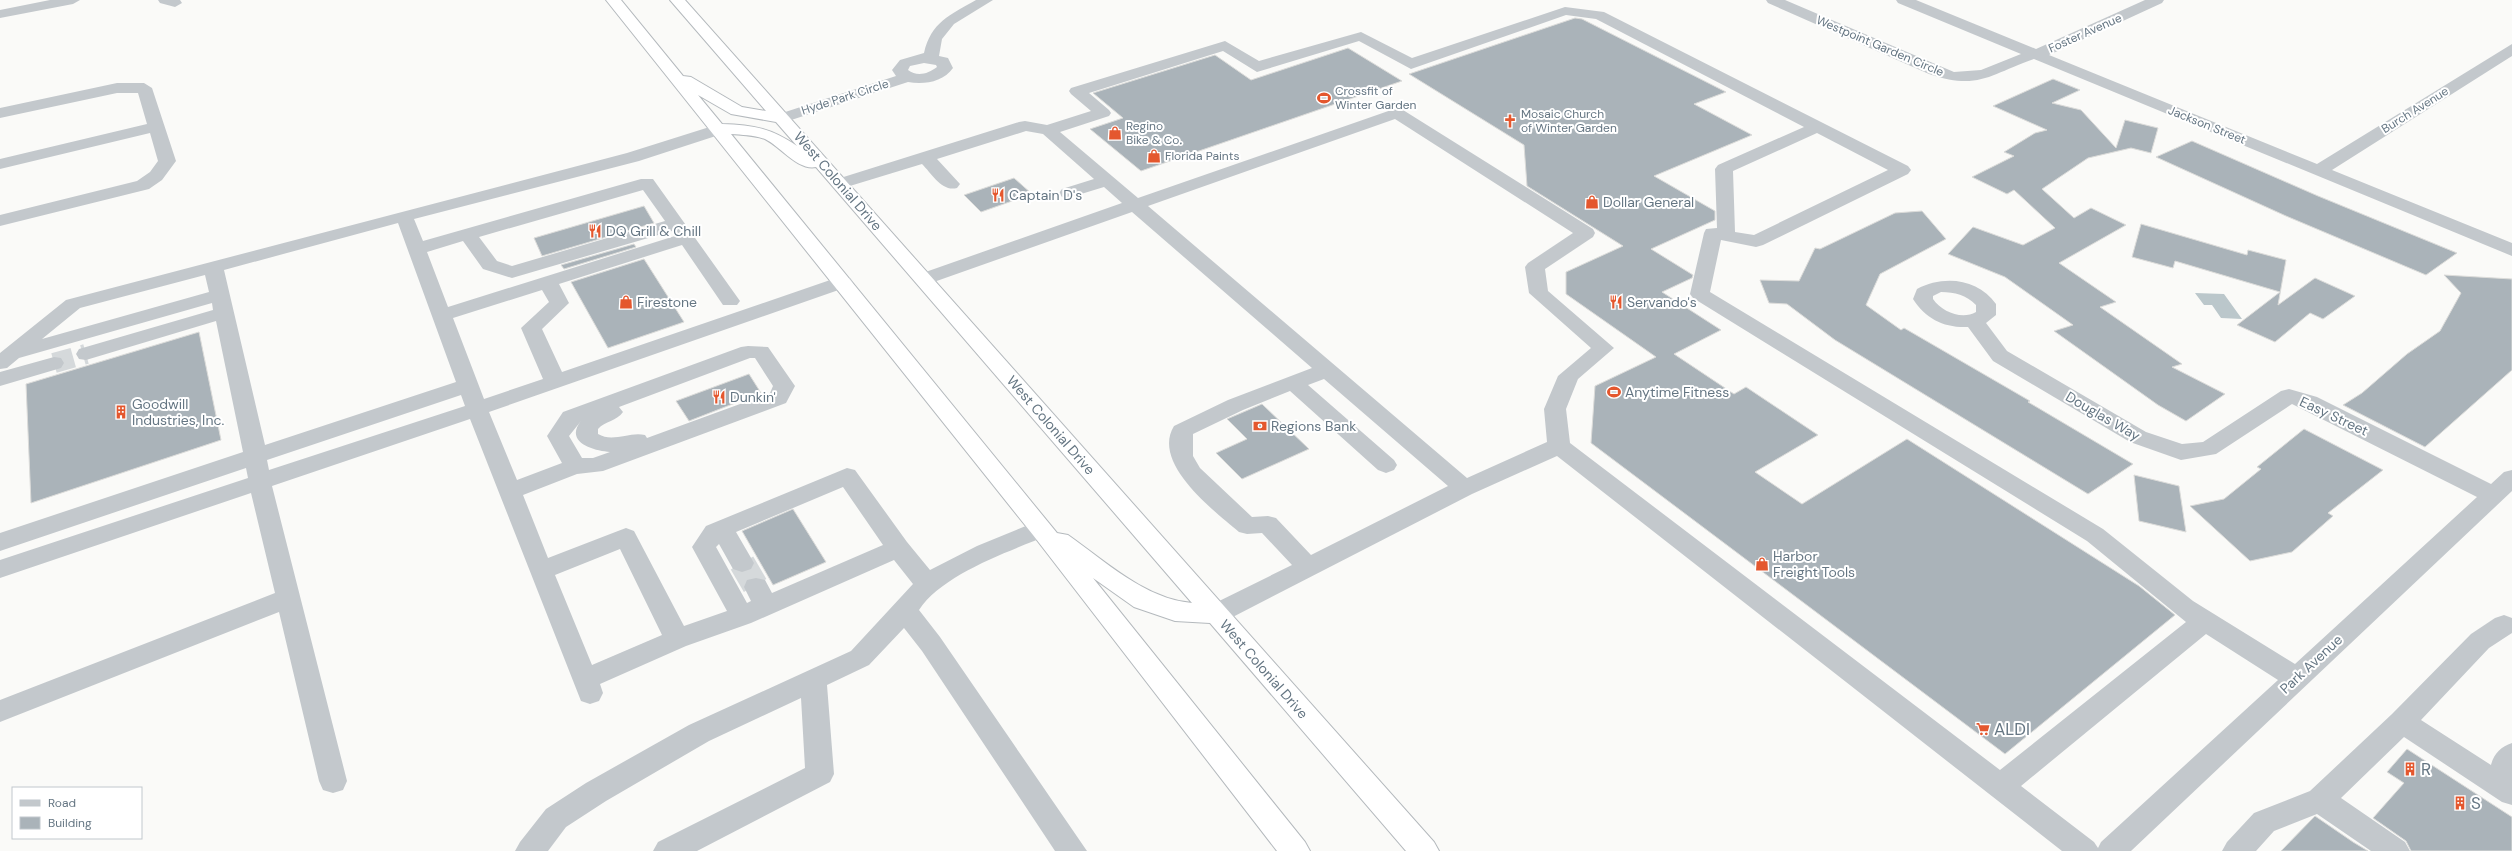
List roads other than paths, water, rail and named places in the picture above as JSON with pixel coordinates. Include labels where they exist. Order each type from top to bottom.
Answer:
[{"type":"highway","points":[[613,0],[668,70],[719,129],[843,282],[1041,529],[1295,851]]},
{"type":"highway","name":"West Colonial Drive","points":[[677,0],[924,279],[1424,851]]},
{"type":"highway","points":[[668,70],[737,111],[778,113]]},
{"type":"highway","points":[[719,129],[748,130],[771,136],[838,182]]},
{"type":"highway","points":[[1041,529],[1143,600],[1175,611],[1216,614]]},
{"type":"street","points":[[0,14],[73,0]]},
{"type":"street","points":[[973,2],[998,0]]},
{"type":"street","name":"Westpoint Garden Circle","points":[[1773,0],[1953,77],[1984,75],[2034,55]]},
{"type":"street","name":"Jackson Street","points":[[1903,0],[2512,250]]},
{"type":"street","name":"Foster Avenue","points":[[2034,55],[2054,48],[2157,0]]},
{"type":"street","name":"Hyde Park Circle","points":[[778,113],[904,74],[910,61],[931,58],[935,38],[949,21],[973,2]]},
{"type":"street","points":[[838,182],[1025,126],[1048,130],[1103,113],[1077,91],[1225,46],[1257,66],[1361,36],[1411,64],[1565,11],[1599,15],[1902,170],[1756,241],[1713,233],[1700,294],[2095,535],[2184,608],[2296,678]]},
{"type":"street","name":"Burch Avenue","points":[[2318,171],[2512,49]]},
{"type":"street","points":[[0,113],[117,88],[144,88],[167,161],[156,176],[143,185],[0,220]]},
{"type":"street","points":[[924,279],[1134,204],[1397,113],[1586,233],[1535,268],[1539,293],[1604,348],[1569,376],[1555,409],[1559,446],[2084,851]]},
{"type":"street","points":[[0,164],[156,127]]},
{"type":"street","points":[[1726,235],[1724,169],[1817,127]]},
{"type":"street","points":[[6,358],[73,304],[213,266],[633,157],[719,129]]},
{"type":"street","points":[[1048,130],[1464,488]]},
{"type":"street","points":[[925,157],[952,184]]},
{"type":"street","points":[[1068,193],[1107,180]]},
{"type":"street","points":[[416,249],[647,183],[730,301],[765,309]]},
{"type":"street","points":[[519,186],[532,216]]},
{"type":"street","points":[[404,216],[476,409],[542,570],[587,686],[677,639],[742,616],[761,596],[898,548]]},
{"type":"street","points":[[467,234],[490,265],[512,272],[681,231]]},
{"type":"street","points":[[442,315],[548,282],[681,231]]},
{"type":"street","points":[[213,266],[248,415],[260,482],[333,781]]},
{"type":"street","points":[[548,282],[559,303],[531,328],[555,381]]},
{"type":"street","points":[[0,570],[476,409],[843,282]]},
{"type":"street","points":[[715,326],[730,301]]},
{"type":"street","points":[[86,354],[221,304]]},
{"type":"street","points":[[6,358],[221,304]]},
{"type":"street","name":"Douglas Way","points":[[1974,321],[2000,356],[2138,437],[2181,452],[2208,449],[2289,396]]},
{"type":"street","points":[[510,491],[575,466],[595,466],[602,464],[778,398],[784,386],[761,352],[748,352],[571,417],[558,436],[575,466]]},
{"type":"street","points":[[768,362],[747,363],[596,418],[587,428],[588,437],[595,443],[609,445],[629,442],[783,388]]},
{"type":"street","points":[[0,379],[54,363]]},
{"type":"street","points":[[1309,568],[1268,524],[1247,526],[1232,514],[1196,478],[1182,456],[1182,431],[1207,416],[1273,388],[1293,383],[1327,370]]},
{"type":"street","points":[[1293,383],[1386,466]]},
{"type":"street","points":[[0,542],[468,386]]},
{"type":"street","name":"Easy Street","points":[[2289,396],[2296,408],[2487,500]]},
{"type":"street","points":[[1216,614],[1464,488],[1559,446]]},
{"type":"street","points":[[742,616],[704,547],[714,532],[847,476],[898,548],[929,586]]},
{"type":"street","name":"Park Avenue","points":[[2111,851],[2512,478]]},
{"type":"street","points":[[722,528],[742,563]]},
{"type":"street","points":[[530,851],[556,818],[596,792],[699,733],[860,658],[905,611],[909,603],[951,568],[1041,529]]},
{"type":"street","points":[[542,570],[626,537],[677,639]]},
{"type":"street","points":[[0,711],[289,598]]},
{"type":"street","points":[[905,611],[934,649],[1072,851]]},
{"type":"street","points":[[2000,786],[2205,621]]},
{"type":"street","points":[[2237,851],[2264,822],[2320,800],[2402,722],[2480,641],[2509,624]]},
{"type":"street","points":[[677,849],[820,774],[813,680]]},
{"type":"street","points":[[2402,722],[2507,789]]},
{"type":"street","points":[[2507,789],[2506,761],[2512,755]]},
{"type":"street","points":[[2320,800],[2395,851]]},
{"type":"tunnel","points":[[54,363],[86,354]]},
{"type":"tunnel","points":[[742,563],[756,587]]},
{"type":"place","name":"Crossfit of Winter Garden","points":[[1324,98]]},
{"type":"place","name":"Mosaic Church of Winter Garden","points":[[1510,121]]},
{"type":"place","name":"Regino Bike & Co.","points":[[1115,133]]},
{"type":"place","name":"Florida Paints","points":[[1154,156]]},
{"type":"place","name":"Captain D's","points":[[998,195]]},
{"type":"place","name":"Dollar General","points":[[1592,202]]},
{"type":"place","name":"DQ Grill & Chill","points":[[595,231]]},
{"type":"place","name":"Firestone","points":[[626,302]]},
{"type":"place","name":"Servando's","points":[[1616,302]]},
{"type":"place","name":"Anytime Fitness","points":[[1614,392]]},
{"type":"place","name":"Dunkin'","points":[[719,397]]},
{"type":"place","name":"Goodwill Industries, Inc.","points":[[121,412]]},
{"type":"place","name":"Regions Bank","points":[[1260,426]]},
{"type":"place","name":"Harbor Freight Tools","points":[[1762,564]]},
{"type":"place","name":"ALDI","points":[[1983,729]]},
{"type":"place","name":"R","points":[[2410,769]]},
{"type":"place","name":"S","points":[[2460,803]]}]
